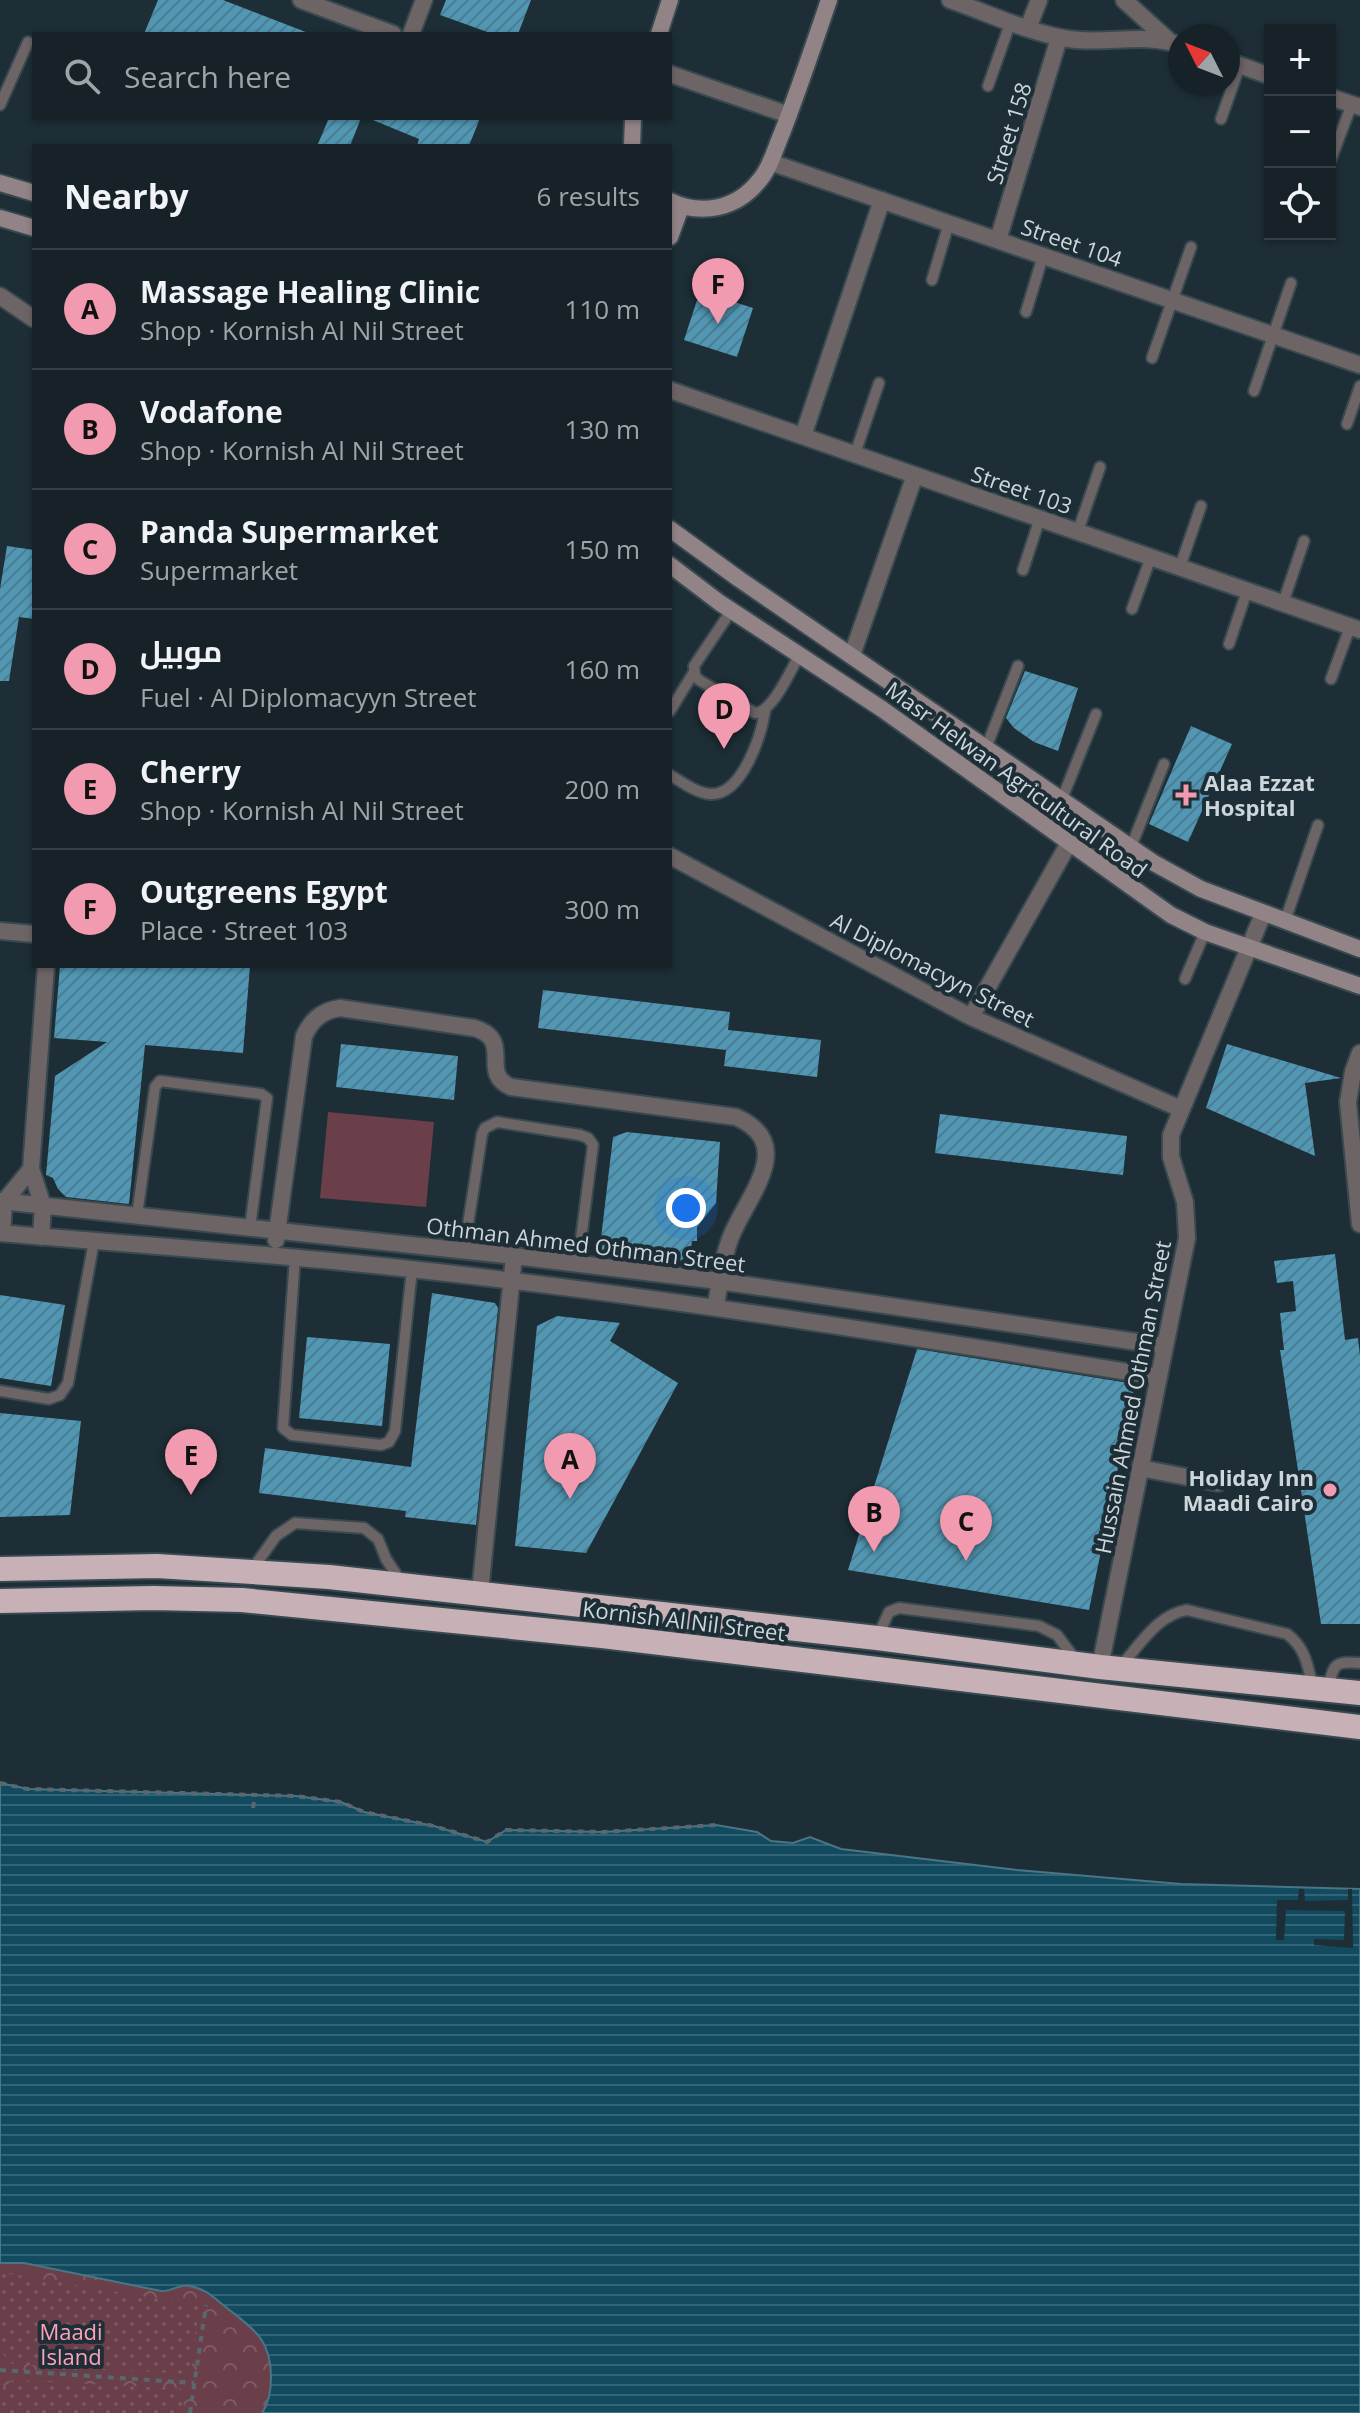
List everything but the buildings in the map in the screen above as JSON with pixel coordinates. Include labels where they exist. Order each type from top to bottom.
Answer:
[{"type":"highway","name":"Kornish Al Nil Street","points":[[0,1569],[157,1566],[251,1571],[480,1592],[1098,1667],[1360,1693]]},
{"type":"highway","name":"Kornish Al Nil Street","points":[[0,1601],[242,1600],[602,1636],[1360,1727]]},
{"type":"main road","points":[[660,32],[670,0]]},
{"type":"main road","points":[[672,226],[676,204],[703,210],[725,206],[744,196],[760,181],[789,115],[829,0]]},
{"type":"main road","points":[[632,144],[633,120]]},
{"type":"main road","points":[[1,183],[32,192]]},
{"type":"main road","points":[[0,218],[32,227]]},
{"type":"main road","name":"Masr Helwan Agricultural Road","points":[[672,530],[1177,877],[1263,914],[1360,949]]},
{"type":"main road","name":"Masr Helwan Agricultural Road","points":[[672,567],[731,611],[882,709],[1155,905],[1205,932],[1360,986]]},
{"type":"street","points":[[301,0],[388,32]]},
{"type":"street","points":[[412,32],[424,0]]},
{"type":"street","points":[[950,0],[1059,38],[1093,41],[1137,38],[1168,42]]},
{"type":"street","points":[[1028,28],[1039,0]]},
{"type":"street","points":[[1124,0],[1145,22],[1168,38]]},
{"type":"street","name":"Street 158","points":[[998,240],[1059,38]]},
{"type":"street","points":[[1240,65],[1264,74]]},
{"type":"street","points":[[672,75],[789,115]]},
{"type":"street","points":[[1336,99],[1356,106]]},
{"type":"street","name":"Street 104","points":[[770,162],[1360,365]]},
{"type":"street","points":[[803,436],[882,200]]},
{"type":"street","points":[[0,296],[32,318]]},
{"type":"street","name":"Street 103","points":[[672,391],[1355,629]]},
{"type":"street","points":[[852,655],[915,475]]},
{"type":"street","points":[[971,1017],[1069,843]]},
{"type":"street","name":"Al Diplomacyyn Street","points":[[672,857],[971,1017],[1181,1109]]},
{"type":"street","name":"Hussain Ahmed Othman Street","points":[[1098,1667],[1187,1238],[1185,1202],[1170,1146],[1171,1135],[1263,914]]},
{"type":"street","points":[[0,931],[32,934]]},
{"type":"street","points":[[41,1237],[43,1206],[31,1169],[46,968]]},
{"type":"street","points":[[274,1255],[304,1036],[322,1013],[340,1008],[481,1030],[497,1046],[495,1071],[498,1078],[511,1087],[736,1117],[748,1122],[765,1143],[766,1169],[735,1229],[719,1281],[716,1307]]},
{"type":"street","points":[[1360,1053],[1348,1102],[1360,1224]]},
{"type":"street","points":[[1,1233],[2,1201],[31,1169]]},
{"type":"street","name":"Othman Ahmed Othman Street","points":[[2,1201],[578,1263],[1165,1346]]},
{"type":"street","name":"Othman Ahmed Othman Street","points":[[1,1233],[274,1255],[512,1281],[716,1307],[1159,1377]]},
{"type":"street","points":[[480,1592],[514,1256]]},
{"type":"street","points":[[929,1340],[935,1312]]},
{"type":"street","points":[[1140,1468],[1218,1483]]},
{"type":"lane","points":[[988,86],[1011,21]]},
{"type":"lane","points":[[0,105],[28,42]]},
{"type":"lane","points":[[1221,119],[1226,96]]},
{"type":"lane","points":[[1336,148],[1356,106]]},
{"type":"lane","points":[[932,280],[949,223]]},
{"type":"lane","points":[[1152,358],[1191,247]]},
{"type":"lane","points":[[1026,312],[1043,256]]},
{"type":"lane","points":[[1254,391],[1291,283]]},
{"type":"lane","points":[[855,454],[879,383]]},
{"type":"lane","points":[[1347,424],[1360,386]]},
{"type":"lane","points":[[1078,531],[1100,467]]},
{"type":"lane","points":[[1180,567],[1201,506]]},
{"type":"lane","points":[[1023,570],[1040,518]]},
{"type":"lane","points":[[1283,603],[1304,541]]},
{"type":"lane","points":[[1132,609],[1151,557]]},
{"type":"lane","points":[[1229,644],[1247,591]]},
{"type":"lane","points":[[672,708],[694,672],[694,666],[731,611]]},
{"type":"lane","points":[[1331,679],[1355,629]]},
{"type":"lane","points":[[672,776],[710,794],[722,793],[732,787],[755,749],[765,711],[799,656]]},
{"type":"lane","points":[[986,748],[1018,666]]},
{"type":"lane","points":[[694,672],[699,680],[755,713],[765,711]]},
{"type":"lane","points":[[1062,799],[1096,714]]},
{"type":"lane","points":[[1131,847],[1164,764]]},
{"type":"lane","points":[[1285,921],[1318,825]]},
{"type":"lane","points":[[1185,979],[1205,932]]},
{"type":"lane","points":[[137,1215],[155,1087],[158,1082],[164,1082],[261,1094],[267,1098],[250,1228]]},
{"type":"lane","points":[[464,1251],[482,1134],[485,1128],[497,1122],[580,1135],[588,1138],[593,1145],[578,1263]]},
{"type":"lane","points":[[0,1391],[49,1399],[60,1395],[68,1383],[94,1241]]},
{"type":"lane","points":[[295,1257],[283,1428],[292,1435],[381,1445],[389,1442],[395,1431],[412,1269]]},
{"type":"lane","points":[[251,1571],[276,1536],[295,1523],[364,1528],[378,1539],[386,1559],[403,1585]]},
{"type":"lane","points":[[877,1638],[889,1612],[899,1608],[1039,1626],[1057,1635],[1098,1667],[1163,1619],[1174,1612],[1187,1610],[1287,1634],[1298,1642],[1321,1691]]},
{"type":"lane","points":[[1321,1691],[1336,1665],[1360,1663]]},
{"type":"path","points":[[0,1783],[27,1789],[296,1796],[341,1802],[364,1812],[434,1826],[487,1842],[506,1830],[603,1832],[716,1825]]},
{"type":"path","points":[[253,1808],[255,1796]]},
{"type":"path","points":[[190,2413],[206,2305]]},
{"type":"path","points":[[0,2370],[194,2383]]},
{"type":"green space","points":[[328,1112],[434,1122],[426,1207],[320,1198]]},
{"type":"green space","name":"Maadi Island","points":[[0,2263],[24,2263],[161,2291],[186,2285],[204,2291],[250,2326],[263,2342],[271,2377],[269,2396],[262,2413],[0,2413]]},
{"type":"green space","points":[[0,2272],[199,2306],[191,2374],[12,2364],[0,2351]]},
{"type":"green space","points":[[12,2380],[184,2389],[183,2413],[0,2413],[0,2392]]},
{"type":"water","points":[[0,1783],[28,1789],[296,1796],[341,1802],[364,1812],[434,1826],[487,1842],[506,1830],[603,1832],[716,1825],[757,1832],[771,1841],[793,1843],[810,1837],[841,1849],[1017,1870],[1181,1884],[1360,1889],[1360,2413],[262,2413],[269,2396],[271,2377],[263,2342],[250,2326],[204,2291],[186,2285],[161,2291],[24,2263],[0,2263]]},
{"type":"pier","points":[[1299,1889],[1304,1889],[1305,1901],[1348,1900],[1348,1889],[1352,1889],[1353,1948],[1314,1945],[1314,1939],[1344,1940],[1345,1911],[1286,1910],[1284,1940],[1276,1940],[1277,1900],[1298,1900]]},
{"type":"place","name":"Outgreens Egypt","points":[[718,324]]},
{"type":"place","name":"موبيل","points":[[724,749]]},
{"type":"place","name":"Alaa Ezzat Hospital","points":[[1186,795]]},
{"type":"place","name":"Holiday Inn Maadi Cairo","points":[[1330,1490]]},
{"type":"place","name":"Cherry","points":[[191,1495]]},
{"type":"place","name":"Massage Healing Clinic","points":[[570,1499]]},
{"type":"place","name":"Vodafone","points":[[874,1552]]},
{"type":"place","name":"Panda Supermarket","points":[[966,1561]]}]
